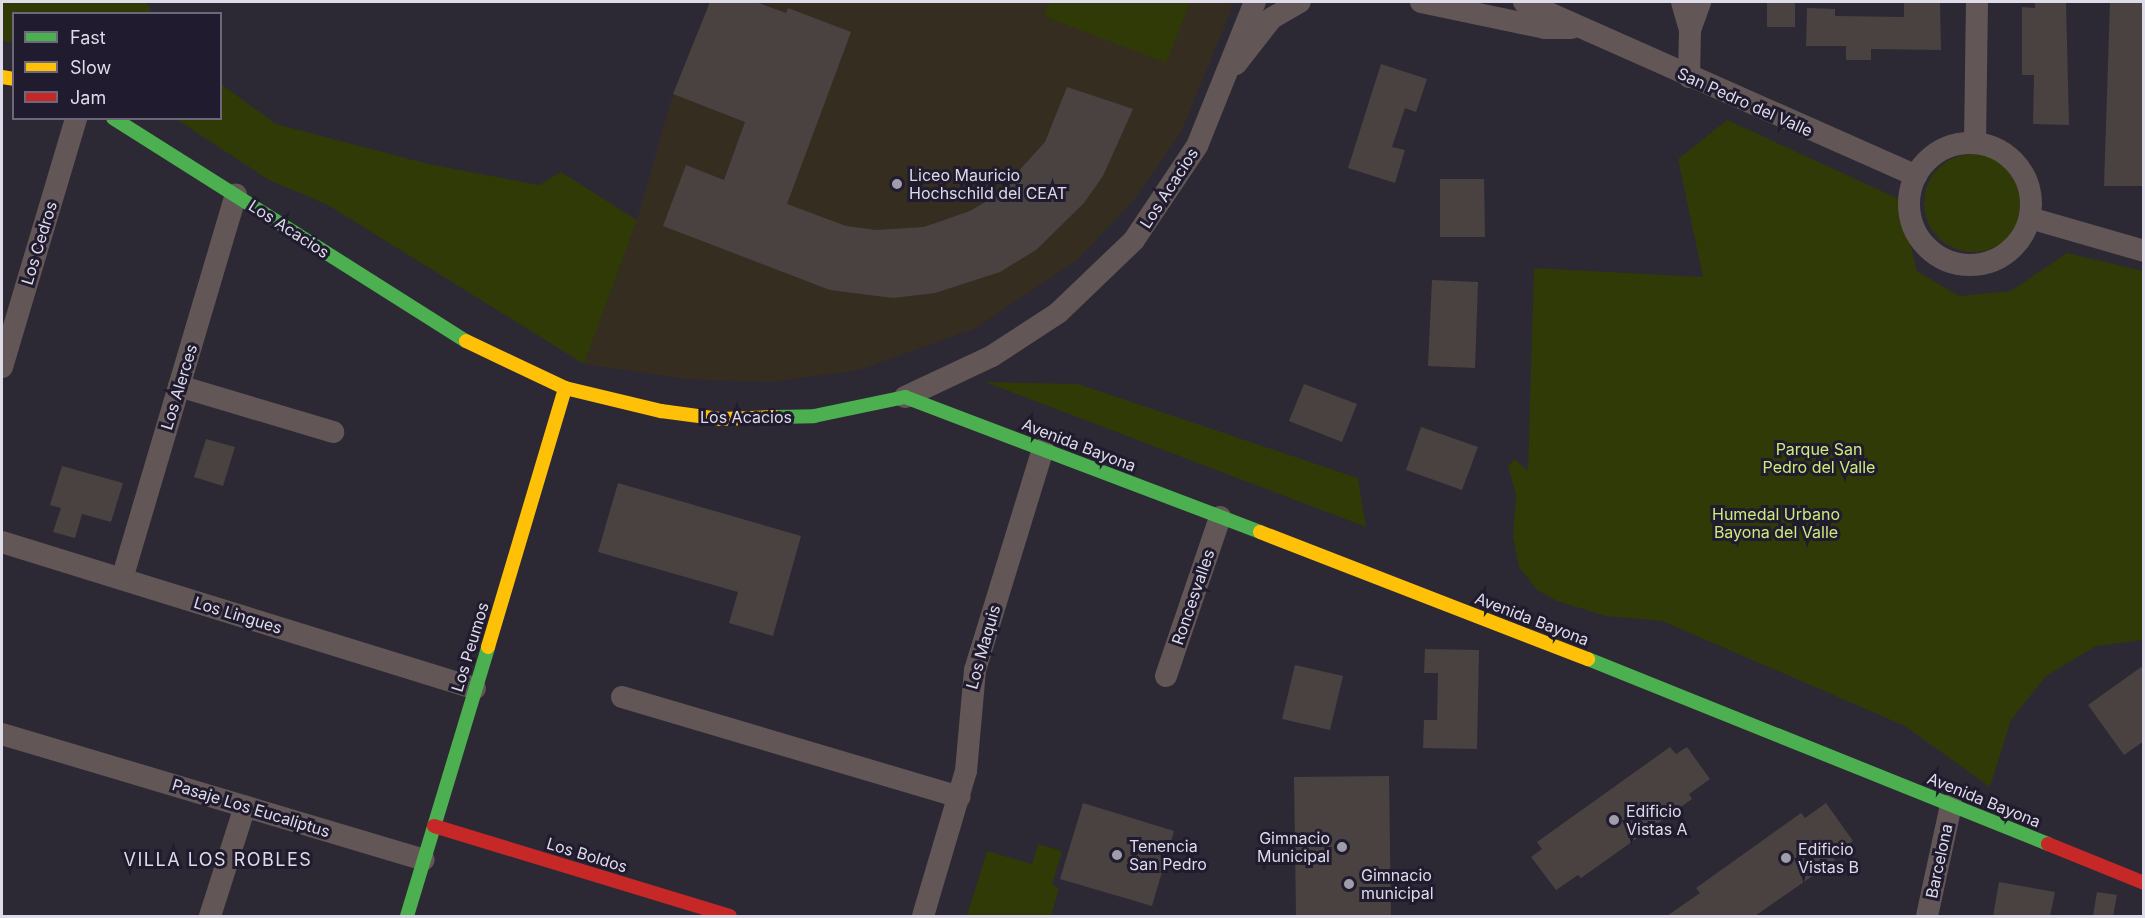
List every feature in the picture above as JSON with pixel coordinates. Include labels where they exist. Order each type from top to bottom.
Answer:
[{"type":"main road","name":"Los Acacios","points":[[116,120],[461,339],[565,388],[660,411],[721,419],[814,416],[905,397]]},
{"type":"main road","name":"Los Peumos","points":[[406,916],[565,388]]},
{"type":"main road","name":"Avenida Bayona","points":[[905,397],[1220,517],[2144,882]]},
{"type":"main road","name":"Los Boldos","points":[[434,826],[673,908],[730,916]]},
{"type":"street","name":"Los Acacios","points":[[905,397],[992,356],[1058,313],[1106,271],[1182,172],[1226,80],[1236,40],[1255,2]]},
{"type":"street","points":[[1226,80],[1272,18],[1300,2]]},
{"type":"street","name":"San Pedro del Valle","points":[[1430,2],[1545,28],[1575,28]]},
{"type":"street","name":"San Pedro del Valle","points":[[1524,2],[1575,28],[1916,176]]},
{"type":"street","points":[[1682,2],[1690,30],[1689,77]]},
{"type":"street","points":[[1690,30],[1700,2]]},
{"type":"street","points":[[1975,143],[1977,2]]},
{"type":"street","name":"Los Cedros","points":[[2,367],[75,120]]},
{"type":"street","points":[[1975,143],[1990,146],[2015,162],[2030,188],[2030,218],[2020,240],[2003,256],[1973,265],[1946,260],[1929,250],[1912,223],[1909,207],[1916,176],[1940,151],[1975,143]]},
{"type":"street","name":"Los Alerces","points":[[122,579],[236,195]]},
{"type":"street","points":[[2030,218],[2144,251]]},
{"type":"street","points":[[179,386],[333,432]]},
{"type":"street","name":"Los Maquis","points":[[923,916],[968,760],[968,702],[975,670],[1043,449]]},
{"type":"street","name":"Roncesvalles","points":[[1166,676],[1220,517]]},
{"type":"street","name":"Los Lingues","points":[[2,542],[475,688]]},
{"type":"street","points":[[622,697],[959,797]]},
{"type":"street","name":"Pasaje Los Eucaliptus","points":[[2,734],[424,860]]},
{"type":"street","name":"Barcelona","points":[[1927,916],[1952,805]]},
{"type":"street","points":[[210,916],[245,807]]},
{"type":"shaded area","name":"Liceo Mauricio Hochschild del CEAT","points":[[710,2],[1222,2],[1233,5],[1181,132],[1134,200],[1078,259],[976,328],[859,370],[772,382],[686,379],[584,364],[637,220],[673,94]]},
{"type":"green space","points":[[2,2],[145,2],[151,8],[150,12],[12,12],[12,43],[2,40]]},
{"type":"green space","points":[[1049,2],[1190,2],[1166,63],[1044,16]]},
{"type":"green space","points":[[222,85],[276,124],[428,164],[539,185],[561,172],[637,220],[584,364],[328,205],[269,180],[178,120],[222,120]]},
{"type":"green space","name":"Parque San Pedro del Valle","points":[[1727,120],[1899,199],[1917,271],[1959,296],[2011,291],[2067,253],[2143,271],[2143,640],[2096,646],[2046,676],[2011,720],[1990,787],[1905,726],[1662,621],[1606,616],[1557,601],[1537,590],[1519,567],[1513,536],[1516,495],[1508,466],[1515,459],[1528,471],[1534,268],[1703,277],[1678,159]]},
{"type":"green space","points":[[1973,154],[1983,155],[2000,162],[2014,176],[2021,193],[2021,213],[2014,230],[2000,244],[1983,251],[1973,252],[1963,251],[1946,244],[1932,230],[1925,213],[1924,203],[1925,193],[1932,176],[1946,162],[1963,155]]},
{"type":"green space","points":[[985,382],[1078,384],[1358,478],[1366,527]]},
{"type":"green space","points":[[1038,844],[1062,851],[1052,885],[1059,888],[1051,916],[967,916],[987,851],[1032,864]]},
{"type":"building","points":[[710,2],[756,2],[786,13],[788,8],[851,32],[787,204],[846,226],[876,230],[924,227],[970,211],[997,195],[1045,142],[1067,87],[1133,109],[1103,176],[1084,203],[1036,250],[1000,272],[935,293],[893,298],[830,290],[663,226],[686,165],[724,180],[745,122],[673,94]]},
{"type":"building","points":[[1767,2],[1795,2],[1795,27],[1767,27]]},
{"type":"building","points":[[1904,2],[1940,2],[1941,50],[1871,49],[1871,60],[1846,60],[1846,46],[1806,46],[1807,8],[1835,9],[1835,16],[1904,17]]},
{"type":"building","points":[[2035,2],[2066,2],[2069,125],[2033,124],[2034,75],[2022,75],[2022,7],[2035,8]]},
{"type":"building","points":[[2110,2],[2144,2],[2144,186],[2104,186]]},
{"type":"building","points":[[1381,64],[1427,79],[1416,112],[1405,108],[1392,147],[1405,150],[1395,183],[1348,168]]},
{"type":"building","points":[[1440,179],[1484,179],[1485,237],[1440,237]]},
{"type":"building","points":[[1432,280],[1478,282],[1475,368],[1428,366]]},
{"type":"building","points":[[1304,384],[1357,404],[1342,442],[1289,421]]},
{"type":"building","points":[[1421,427],[1478,447],[1462,490],[1406,470]]},
{"type":"building","points":[[206,439],[235,447],[223,486],[194,477]]},
{"type":"building","points":[[62,466],[123,483],[111,522],[82,514],[75,538],[53,532],[61,508],[50,505]]},
{"type":"building","points":[[618,483],[801,536],[773,636],[729,623],[738,592],[598,552]]},
{"type":"building","points":[[1425,649],[1479,650],[1477,749],[1423,748],[1424,720],[1437,720],[1438,673],[1424,673]]},
{"type":"building","points":[[1295,665],[1343,676],[1330,730],[1282,719]]},
{"type":"building","points":[[2144,665],[2144,741],[2124,755],[2088,705]]},
{"type":"building","name":"Edificio Vistas A","points":[[1670,747],[1676,754],[1687,747],[1710,779],[1689,794],[1692,799],[1581,878],[1578,875],[1556,890],[1531,857],[1542,849],[1537,842]]},
{"type":"building","name":"Gimnacio Municipal","points":[[1389,776],[1391,916],[1296,916],[1294,777]]},
{"type":"building","name":"Tenencia San Pedro","points":[[1083,803],[1174,831],[1152,906],[1060,879]]},
{"type":"building","name":"Edificio Vistas B","points":[[1826,803],[1853,841],[1832,856],[1835,860],[1755,916],[1667,916],[1700,893],[1696,888],[1801,813],[1805,818]]},
{"type":"building","points":[[1999,882],[2055,892],[2050,916],[1993,916]]},
{"type":"building","points":[[2097,892],[2117,895],[2113,916],[2093,916]]},
{"type":"traffic: fast","points":[[116,120],[466,341]]},
{"type":"traffic: fast","points":[[775,417],[814,416],[905,397],[1260,532]]},
{"type":"traffic: fast","points":[[407,916],[488,647]]},
{"type":"traffic: fast","points":[[1588,659],[2048,844]]},
{"type":"traffic: slow","points":[[2,77],[12,79]]},
{"type":"traffic: slow","points":[[466,341],[565,388],[661,411],[721,419],[775,417]]},
{"type":"traffic: slow","points":[[488,647],[565,388]]},
{"type":"traffic: slow","points":[[1260,532],[1588,659]]},
{"type":"traffic: jam","points":[[434,826],[730,916]]},
{"type":"traffic: jam","points":[[2048,844],[2144,883]]},
{"type":"place","name":"Liceo Mauricio Hochschild del CEAT","points":[[897,184]]},
{"type":"place","name":"Edificio Vistas A","points":[[1614,820]]},
{"type":"place","name":"Gimnacio Municipal","points":[[1342,847]]},
{"type":"place","name":"Tenencia San Pedro","points":[[1117,855]]},
{"type":"place","name":"Edificio Vistas B","points":[[1786,858]]},
{"type":"place","name":"Gimnacio municipal","points":[[1349,884]]},
{"type":"district","name":"VILLA LOS ROBLES","points":[[218,860]]},
{"type":"park label","name":"Humedal Urbano Bayona del Valle","points":[[1776,523]]}]
